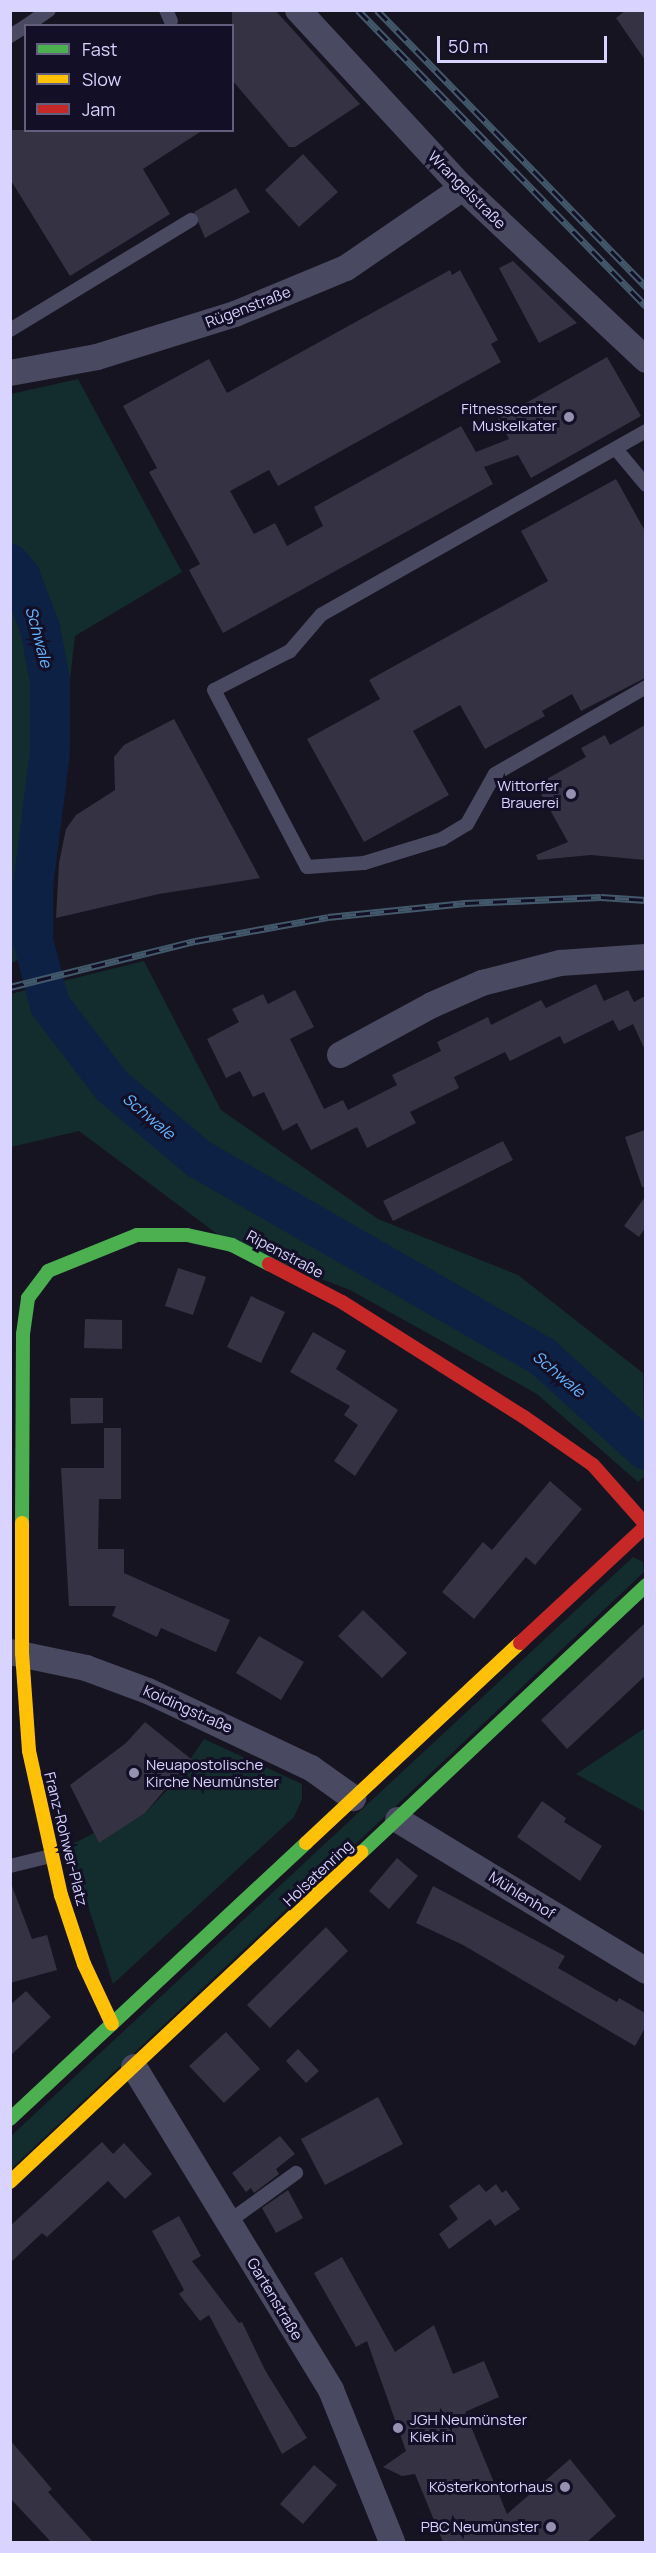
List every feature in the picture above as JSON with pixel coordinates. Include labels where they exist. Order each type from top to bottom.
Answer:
[{"type":"main road","name":"Ripenstraße","points":[[16,1653],[23,1334],[28,1298],[48,1271],[137,1235],[187,1235],[232,1245],[342,1302],[524,1418],[593,1465],[645,1526]]},
{"type":"main road","name":"Holsatenring","points":[[10,2119],[645,1526]]},
{"type":"main road","name":"Holsatenring","points":[[10,2182],[398,1820],[645,1585]]},
{"type":"main road","name":"Franz-Rohwer-Platz","points":[[16,1653],[29,1751],[51,1856],[84,1964],[112,2024]]},
{"type":"street","name":"Wrangelstraße","points":[[298,10],[463,188],[645,360]]},
{"type":"street","name":"Rügenstraße","points":[[10,373],[97,357],[235,314],[346,268],[463,188]]},
{"type":"street","points":[[340,1055],[432,1005],[491,980],[560,963],[645,957]]},
{"type":"street","name":"Koldingstraße","points":[[16,1653],[86,1668],[230,1727],[310,1768],[353,1798]]},
{"type":"street","name":"Mühlenhof","points":[[398,1820],[645,1971]]},
{"type":"street","name":"Gartenstraße","points":[[134,2067],[331,2390],[392,2542]]},
{"type":"lane","points":[[29,24],[50,10]]},
{"type":"lane","points":[[10,36],[24,27]]},
{"type":"lane","points":[[10,330],[191,220]]},
{"type":"lane","points":[[645,431],[321,615],[290,651],[214,690],[307,867],[364,863],[442,839],[466,824],[495,774],[645,687]]},
{"type":"lane","points":[[616,449],[645,485]]},
{"type":"lane","points":[[10,1866],[51,1856]]},
{"type":"lane","points":[[228,2222],[296,2173]]},
{"type":"green space","points":[[78,379],[182,572],[75,636],[39,951],[11,963],[11,394]]},
{"type":"green space","points":[[144,961],[221,1110],[378,1219],[518,1275],[643,1373],[645,1476],[638,1482],[537,1394],[350,1290],[232,1245],[79,1131],[11,1147],[10,994]]},
{"type":"green space","points":[[633,1557],[643,1562],[644,1572],[11,2169],[11,2136]]},
{"type":"green space","points":[[645,1728],[645,1812],[576,1774]]},
{"type":"green space","points":[[204,1739],[302,1784],[302,1799],[294,1817],[113,1984],[69,1846],[94,1833],[99,1842],[145,1813],[174,1783]]},
{"type":"building","points":[[232,10],[275,10],[360,104],[295,147],[289,147],[234,82],[234,24],[232,24]]},
{"type":"building","points":[[626,10],[645,10],[645,60],[616,18]]},
{"type":"building","points":[[10,130],[24,130],[24,132],[200,132],[143,169],[170,214],[70,276],[10,179]]},
{"type":"building","points":[[303,154],[338,192],[299,227],[265,190]]},
{"type":"building","points":[[236,188],[250,212],[205,238],[194,212]]},
{"type":"building","points":[[513,261],[577,323],[539,343],[499,268]]},
{"type":"building","points":[[450,270],[452,275],[460,270],[498,340],[491,344],[501,362],[278,486],[269,470],[230,491],[254,534],[275,523],[287,546],[323,526],[314,507],[461,426],[476,452],[509,439],[498,419],[607,357],[641,416],[531,478],[518,455],[484,467],[493,484],[223,633],[189,570],[200,564],[149,472],[157,468],[123,406],[209,359],[227,393]]},
{"type":"building","points":[[616,479],[645,531],[645,678],[581,711],[572,694],[542,711],[545,716],[485,749],[460,705],[413,731],[449,795],[364,842],[307,739],[380,699],[369,680],[548,581],[521,531]]},
{"type":"building","points":[[174,719],[260,878],[159,894],[56,918],[59,863],[66,829],[76,815],[115,790],[114,757],[124,745]]},
{"type":"building","points":[[645,725],[645,860],[591,855],[538,860],[536,855],[568,842],[536,785],[586,757],[581,748],[605,735],[610,745]]},
{"type":"building","points":[[596,984],[604,1001],[628,990],[634,1002],[645,996],[645,1050],[633,1024],[619,1031],[613,1020],[564,1044],[560,1036],[510,1061],[505,1052],[454,1077],[459,1088],[410,1112],[416,1123],[367,1148],[357,1127],[311,1150],[297,1123],[283,1131],[264,1092],[253,1097],[240,1071],[226,1078],[207,1039],[239,1022],[232,1009],[263,994],[268,1004],[295,990],[314,1027],[290,1039],[324,1109],[343,1100],[348,1110],[397,1085],[392,1075],[441,1051],[437,1042],[488,1017],[491,1025],[541,1000],[546,1008]]},
{"type":"building","points":[[645,1130],[645,1187],[642,1187],[625,1137]]},
{"type":"building","points":[[503,1141],[513,1160],[393,1221],[383,1201]]},
{"type":"building","points":[[645,1197],[645,1228],[639,1237],[624,1226]]},
{"type":"building","points":[[178,1268],[206,1277],[193,1315],[165,1306]]},
{"type":"building","points":[[251,1296],[285,1312],[261,1363],[227,1347]]},
{"type":"building","points":[[85,1319],[122,1320],[122,1349],[84,1348]]},
{"type":"building","points":[[313,1332],[346,1351],[336,1369],[398,1410],[355,1476],[334,1461],[358,1425],[344,1415],[350,1406],[290,1372]]},
{"type":"building","points":[[70,1398],[103,1398],[103,1423],[71,1424]]},
{"type":"building","points":[[104,1428],[121,1428],[121,1499],[99,1499],[98,1549],[124,1549],[124,1573],[230,1620],[216,1652],[161,1628],[157,1637],[112,1616],[116,1606],[69,1606],[61,1468],[104,1468]]},
{"type":"building","points":[[550,1481],[582,1509],[535,1565],[526,1557],[474,1619],[442,1592],[483,1542],[492,1550]]},
{"type":"building","points":[[363,1610],[407,1653],[382,1678],[338,1636]]},
{"type":"building","points":[[645,1623],[645,1676],[567,1749],[541,1720]]},
{"type":"building","points":[[259,1636],[304,1662],[281,1700],[236,1673]]},
{"type":"building","name":"Neuapostolische Kirche Neumünster","points":[[145,1722],[191,1759],[145,1813],[99,1843],[70,1785],[126,1743]]},
{"type":"building","points":[[542,1801],[566,1818],[564,1822],[602,1846],[580,1881],[517,1837]]},
{"type":"building","points":[[397,1858],[418,1876],[389,1909],[369,1891]]},
{"type":"building","points":[[12,1886],[32,1939],[47,1935],[57,1970],[10,1983]]},
{"type":"building","points":[[433,1886],[565,1956],[558,1968],[617,2002],[619,1998],[645,2013],[645,2028],[635,2046],[463,1945],[416,1923]]},
{"type":"building","points":[[326,1927],[348,1951],[270,2028],[247,2005]]},
{"type":"building","points":[[26,1991],[51,2017],[10,2056],[10,2005]]},
{"type":"building","points":[[226,2032],[260,2069],[224,2103],[189,2066]]},
{"type":"building","points":[[298,2049],[319,2071],[306,2083],[286,2061]]},
{"type":"building","points":[[378,2097],[403,2144],[325,2185],[301,2139]]},
{"type":"building","points":[[280,2136],[295,2154],[276,2169],[279,2174],[254,2193],[251,2188],[246,2192],[232,2173]]},
{"type":"building","points":[[102,2142],[113,2154],[124,2143],[152,2174],[125,2199],[108,2181],[47,2237],[42,2233],[10,2263],[10,2226]]},
{"type":"building","points":[[479,2184],[486,2192],[496,2184],[502,2193],[506,2190],[520,2209],[495,2226],[490,2219],[449,2249],[439,2234],[458,2219],[449,2206]]},
{"type":"building","points":[[288,2190],[303,2218],[276,2233],[262,2208]]},
{"type":"building","points":[[179,2216],[201,2256],[192,2261],[239,2323],[242,2322],[265,2370],[307,2438],[282,2454],[209,2315],[200,2321],[179,2294],[184,2290],[152,2231]]},
{"type":"building","points":[[342,2257],[395,2352],[434,2325],[453,2374],[484,2361],[499,2397],[465,2412],[507,2514],[570,2459],[616,2516],[587,2542],[443,2542],[415,2474],[402,2476],[383,2467],[406,2451],[367,2341],[356,2347],[314,2273]]},
{"type":"building","points":[[10,2440],[52,2489],[48,2492],[93,2542],[51,2542],[10,2498]]},
{"type":"building","points":[[314,2465],[337,2485],[303,2524],[280,2504]]},
{"type":"waterway","name":"Schwale","points":[[10,564],[20,576],[40,628],[50,681],[50,752],[33,887],[33,941],[50,1005],[112,1086],[199,1159],[543,1357],[646,1450]]},
{"type":"railway","points":[[358,10],[646,306]]},
{"type":"railway","points":[[377,10],[646,287]]},
{"type":"railway","points":[[10,987],[195,941],[328,917],[465,903],[601,897],[646,900]]},
{"type":"traffic: fast","points":[[22,1523],[23,1334],[28,1298],[48,1271],[137,1235],[187,1235],[232,1245],[269,1264]]},
{"type":"traffic: fast","points":[[362,1852],[646,1585]]},
{"type":"traffic: fast","points":[[10,2119],[306,1843]]},
{"type":"traffic: slow","points":[[22,1523],[22,1653],[29,1751],[61,1895],[84,1964],[112,2024]]},
{"type":"traffic: slow","points":[[306,1843],[520,1643]]},
{"type":"traffic: slow","points":[[10,2182],[362,1852]]},
{"type":"traffic: jam","points":[[269,1264],[342,1302],[524,1417],[593,1465],[646,1525]]},
{"type":"traffic: jam","points":[[520,1643],[646,1526]]},
{"type":"place","name":"Fitnesscenter Muskelkater","points":[[569,417]]},
{"type":"place","name":"Wittorfer Brauerei","points":[[571,794]]},
{"type":"place","name":"Neuapostolische Kirche Neumünster","points":[[134,1773]]},
{"type":"place","name":"JGH Neumünster Kiek in","points":[[398,2428]]},
{"type":"place","name":"Kösterkontorhaus","points":[[565,2487]]},
{"type":"place","name":"PBC Neumünster","points":[[551,2527]]}]
